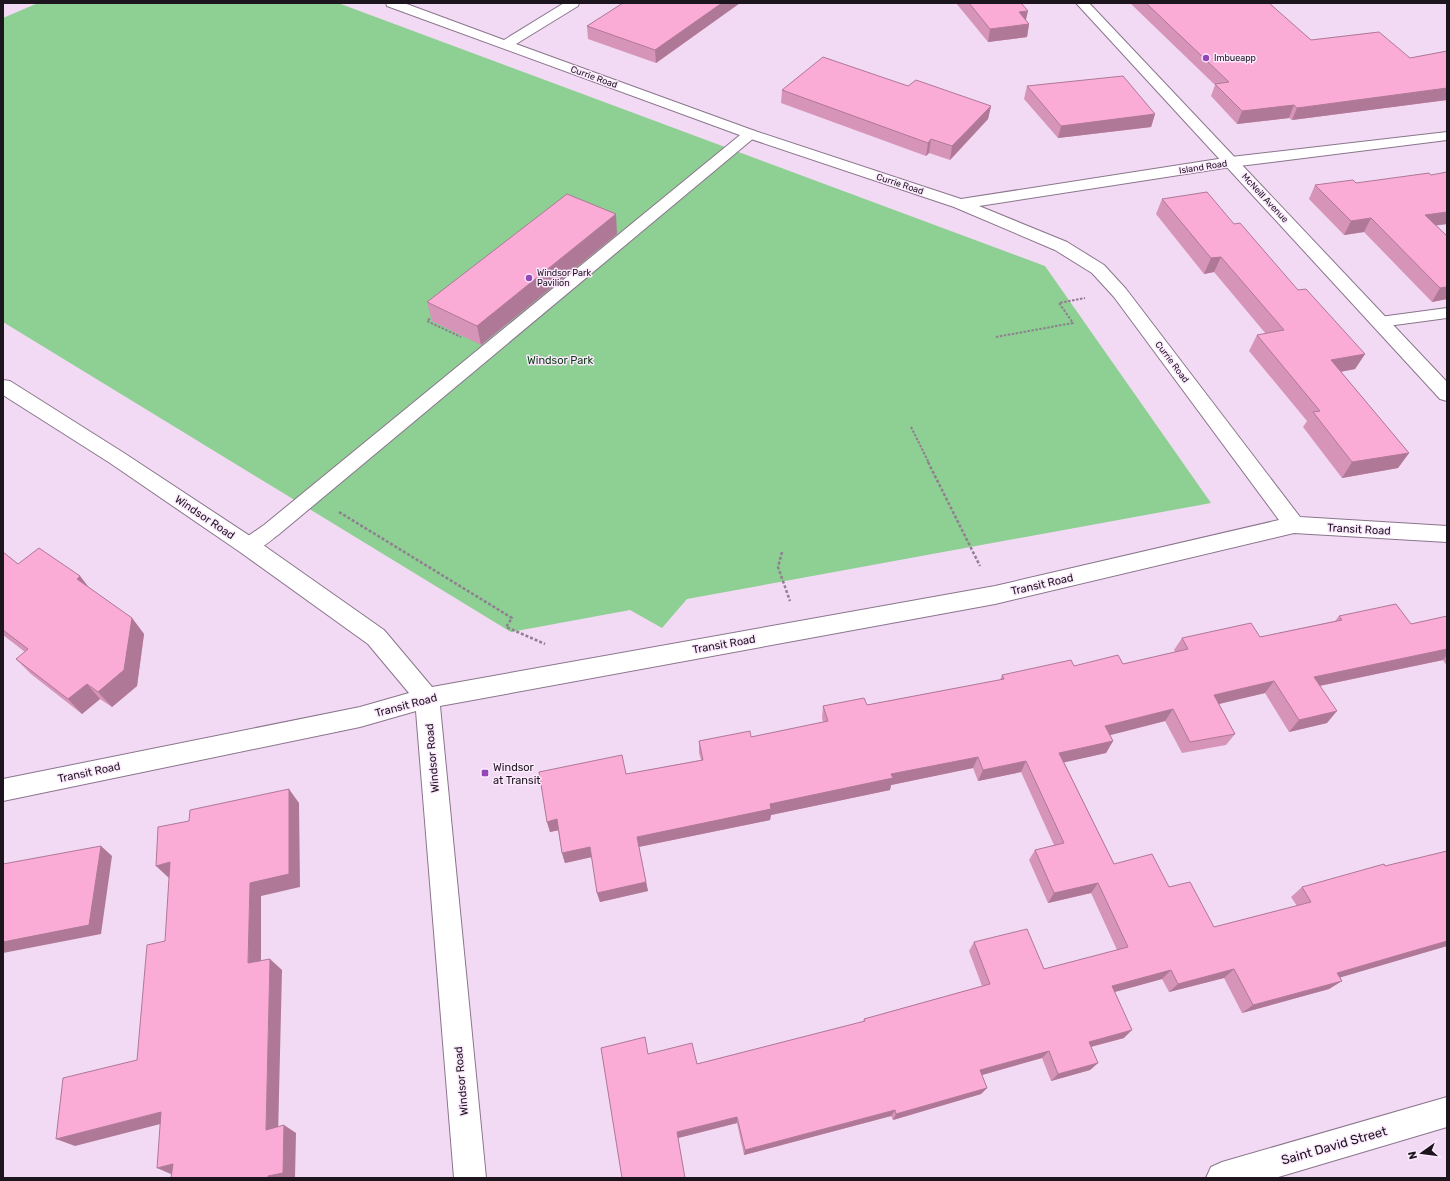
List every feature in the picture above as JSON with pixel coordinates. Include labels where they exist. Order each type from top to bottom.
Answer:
[{"type":"street","name":"Currie Road","points":[[392,3],[750,134],[960,204],[1061,246],[1098,269],[1120,293],[1294,525]]},
{"type":"street","points":[[505,45],[573,3]]},
{"type":"street","name":"McNeill Avenue","points":[[1082,3],[1447,394]]},
{"type":"street","name":"Island Road","points":[[960,204],[1231,162],[1447,136]]},
{"type":"street","name":"Windsor Road","points":[[3,386],[117,458],[248,546],[376,637],[427,698],[470,1178]]},
{"type":"street","name":"Transit Road","points":[[3,790],[360,717],[427,698],[994,595],[1294,525],[1447,534]]},
{"type":"street","name":"Saint David Street","points":[[1222,1178],[1447,1112]]},
{"type":"lane","points":[[248,546],[271,530],[750,134]]},
{"type":"lane","points":[[1380,322],[1447,313]]},
{"type":"path","points":[[996,337],[1073,323],[1059,302],[1120,293]]},
{"type":"path","points":[[433,316],[427,321],[488,351]]},
{"type":"path","points":[[911,427],[971,547]]},
{"type":"path","points":[[312,496],[512,618],[506,627],[552,647]]},
{"type":"path","points":[[782,552],[778,568],[792,607]]},
{"type":"green space","name":"Windsor Park","points":[[38,3],[338,3],[1045,266],[1211,503],[687,599],[662,628],[630,610],[511,632],[3,322],[3,18]]},
{"type":"building","points":[[623,3],[722,3],[655,50],[587,26]]},
{"type":"building","points":[[969,3],[1021,3],[1028,11],[1019,12],[1029,24],[990,29]]},
{"type":"building","points":[[1146,3],[1269,3],[1311,40],[1379,32],[1410,58],[1447,51],[1447,88],[1297,108],[1294,105],[1242,111],[1215,84],[1229,82]]},
{"type":"building","points":[[823,57],[908,86],[916,80],[991,106],[952,146],[931,139],[928,143],[782,90]]},
{"type":"building","points":[[1123,76],[1155,114],[1061,126],[1027,86]]},
{"type":"building","points":[[1447,172],[1447,212],[1425,215],[1447,236],[1447,287],[1440,288],[1371,218],[1351,221],[1315,185],[1353,180],[1356,183]]},
{"type":"building","points":[[1207,192],[1234,224],[1240,223],[1298,290],[1306,289],[1365,354],[1331,360],[1409,453],[1352,462],[1313,412],[1320,411],[1257,335],[1284,330],[1221,257],[1211,258],[1162,199]]},
{"type":"building","points":[[567,194],[616,214],[477,326],[427,302]]},
{"type":"building","points":[[39,548],[80,576],[77,579],[132,618],[124,670],[98,692],[87,684],[68,699],[16,659],[28,649],[3,630],[3,552],[18,564]]},
{"type":"building","points":[[1396,604],[1411,624],[1447,616],[1447,649],[1314,677],[1337,711],[1299,720],[1274,681],[1214,695],[1235,734],[1190,742],[1173,709],[1105,726],[1113,741],[1059,753],[1114,864],[1152,854],[1169,887],[1190,882],[1214,927],[1311,902],[1302,887],[1384,864],[1385,866],[1447,851],[1447,941],[1337,973],[1342,981],[1253,1005],[1234,969],[1178,984],[1171,970],[1112,986],[1132,1030],[1089,1042],[1098,1063],[1058,1074],[1049,1051],[980,1070],[987,1088],[896,1114],[895,1110],[745,1150],[737,1117],[677,1132],[685,1178],[622,1178],[601,1048],[645,1037],[648,1054],[692,1043],[697,1064],[865,1021],[864,1019],[990,984],[974,942],[1027,929],[1044,969],[1128,947],[1098,883],[1054,893],[1035,850],[1064,843],[1026,761],[983,770],[978,757],[891,774],[893,778],[770,804],[771,809],[637,837],[646,882],[597,893],[590,847],[562,853],[557,819],[547,822],[539,772],[622,755],[626,774],[703,760],[699,741],[750,731],[751,737],[828,721],[823,706],[864,698],[867,705],[1004,679],[1002,675],[1071,660],[1074,666],[1118,655],[1123,664],[1188,649],[1182,638],[1251,623],[1260,637],[1342,620],[1339,616]]},
{"type":"building","points":[[289,789],[289,874],[250,883],[248,963],[270,959],[266,1130],[284,1125],[283,1173],[268,1176],[268,1178],[171,1178],[173,1164],[157,1168],[161,1112],[56,1139],[63,1078],[137,1060],[147,945],[165,941],[170,862],[156,866],[158,827],[189,821],[190,810]]},
{"type":"building","points":[[101,846],[89,925],[3,942],[3,864]]},
{"type":"place","name":"Imbueapp","points":[[1206,58]]},
{"type":"place","name":"Windsor Park Pavilion","points":[[529,278]]},
{"type":"place","name":"Windsor at Transit","points":[[485,773]]}]
